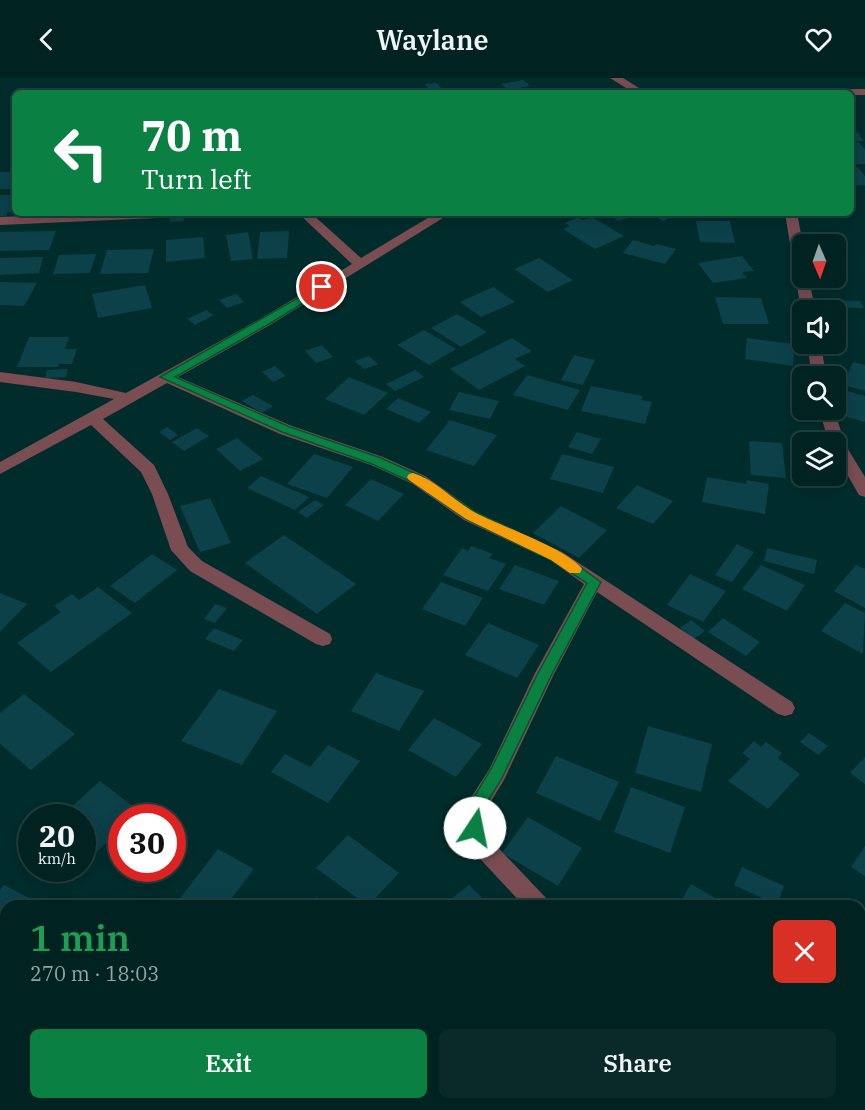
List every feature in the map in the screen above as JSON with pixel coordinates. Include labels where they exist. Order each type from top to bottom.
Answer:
[{"type":"street","points":[[615,78],[637,90]]},
{"type":"street","points":[[0,221],[70,216]]},
{"type":"street","points":[[307,216],[360,264]]},
{"type":"street","points":[[0,469],[265,322],[440,216]]},
{"type":"street","points":[[792,216],[806,300]]},
{"type":"street","points":[[0,377],[76,387],[130,398]]},
{"type":"street","points":[[166,377],[286,430],[377,461],[419,480],[470,516],[556,556],[785,708]]},
{"type":"street","points":[[93,418],[148,469],[160,494],[180,549],[196,566],[323,639]]},
{"type":"street","points":[[829,420],[838,446],[865,491]]},
{"type":"street","points":[[533,900],[478,841],[471,815],[497,774],[544,675],[594,582]]},
{"type":"building","points":[[523,80],[530,86],[508,90],[501,84]]},
{"type":"building","points":[[437,83],[442,89],[429,90],[425,84]]},
{"type":"building","points":[[854,132],[858,132],[863,141],[854,141]]},
{"type":"building","points":[[859,142],[865,150],[865,164],[854,164],[854,143]]},
{"type":"building","points":[[858,167],[865,176],[865,185],[854,186],[854,168]]},
{"type":"building","points":[[0,172],[12,172],[12,189],[0,189]]},
{"type":"building","points":[[0,195],[12,195],[12,212],[8,212],[6,216],[0,216]]},
{"type":"building","points":[[169,216],[183,216],[184,221],[170,222]]},
{"type":"building","points":[[612,216],[634,216],[618,221]]},
{"type":"building","points":[[653,216],[672,216],[663,221]]},
{"type":"building","points":[[578,217],[583,220],[592,217],[624,236],[595,249],[563,229],[570,226],[565,223]]},
{"type":"building","points":[[696,221],[730,221],[735,243],[700,242]]},
{"type":"building","points":[[56,231],[49,250],[0,251],[0,232]]},
{"type":"building","points":[[289,231],[287,258],[257,259],[260,232]]},
{"type":"building","points":[[248,232],[253,259],[231,261],[226,235]]},
{"type":"building","points":[[203,237],[205,258],[166,262],[166,240]]},
{"type":"building","points":[[633,240],[676,249],[665,264],[623,253]]},
{"type":"building","points":[[154,249],[148,273],[100,274],[107,250]]},
{"type":"building","points":[[96,254],[90,273],[53,274],[59,255]]},
{"type":"building","points":[[742,256],[754,271],[742,272],[747,278],[713,283],[698,263]]},
{"type":"building","points":[[43,257],[39,273],[0,275],[0,258]]},
{"type":"building","points":[[539,258],[573,280],[548,292],[514,269]]},
{"type":"building","points":[[0,282],[37,283],[24,306],[0,305]]},
{"type":"building","points":[[145,285],[152,308],[98,318],[92,294]]},
{"type":"building","points":[[493,287],[515,302],[481,317],[460,302]]},
{"type":"building","points":[[236,294],[244,302],[227,308],[219,300]]},
{"type":"building","points":[[715,297],[761,298],[769,324],[723,324]]},
{"type":"building","points":[[846,301],[860,301],[864,308],[846,307]]},
{"type":"building","points":[[206,310],[214,315],[195,325],[187,319]]},
{"type":"building","points":[[457,314],[487,332],[461,347],[431,328]]},
{"type":"building","points":[[424,330],[456,349],[429,365],[397,345]]},
{"type":"building","points":[[29,337],[69,337],[65,349],[77,349],[72,364],[59,364],[58,367],[17,367]]},
{"type":"building","points":[[512,338],[532,351],[515,359],[525,366],[479,390],[450,369]]},
{"type":"building","points":[[747,338],[792,344],[793,366],[745,359]]},
{"type":"building","points":[[322,345],[333,357],[316,363],[305,351]]},
{"type":"building","points":[[574,355],[595,360],[583,385],[561,380]]},
{"type":"building","points":[[369,356],[378,364],[364,369],[355,361]]},
{"type":"building","points":[[853,362],[865,365],[865,391],[846,386],[846,378]]},
{"type":"building","points":[[275,366],[286,376],[273,382],[262,372]]},
{"type":"building","points":[[68,369],[66,377],[45,378],[47,370]]},
{"type":"building","points":[[415,370],[424,377],[395,391],[386,384]]},
{"type":"building","points":[[527,375],[580,390],[568,410],[513,395]]},
{"type":"building","points":[[349,377],[388,393],[364,415],[325,399]]},
{"type":"building","points":[[591,386],[643,396],[641,400],[652,402],[645,424],[581,411]]},
{"type":"building","points":[[848,391],[865,396],[865,422],[846,416]]},
{"type":"building","points":[[459,392],[499,401],[490,419],[449,410]]},
{"type":"building","points":[[253,395],[273,406],[262,413],[242,401]]},
{"type":"building","points":[[398,398],[431,412],[419,423],[386,409]]},
{"type":"building","points":[[450,420],[497,435],[474,466],[426,450]]},
{"type":"building","points":[[167,427],[178,435],[170,440],[159,432]]},
{"type":"building","points":[[197,428],[209,436],[184,451],[172,442]]},
{"type":"building","points":[[577,432],[601,439],[592,454],[568,447]]},
{"type":"building","points":[[237,438],[263,459],[240,471],[216,449]]},
{"type":"building","points":[[749,441],[782,443],[786,478],[751,475]]},
{"type":"building","points":[[314,454],[353,467],[327,498],[287,484]]},
{"type":"building","points":[[562,454],[614,467],[603,493],[550,479]]},
{"type":"building","points":[[261,476],[309,497],[295,510],[247,488]]},
{"type":"building","points":[[707,477],[746,484],[746,480],[769,484],[765,514],[702,502]]},
{"type":"building","points":[[371,479],[404,494],[378,521],[345,505]]},
{"type":"building","points":[[637,485],[673,501],[653,524],[616,508]]},
{"type":"building","points":[[210,498],[231,543],[200,552],[180,506]]},
{"type":"building","points":[[315,500],[324,505],[307,518],[298,512]]},
{"type":"building","points":[[561,506],[607,530],[579,558],[533,533]]},
{"type":"building","points":[[284,535],[356,584],[317,614],[245,563]]},
{"type":"building","points":[[737,544],[754,552],[732,582],[715,575]]},
{"type":"building","points":[[471,546],[493,554],[489,558],[506,564],[488,591],[443,575],[462,548],[468,551]]},
{"type":"building","points":[[767,548],[817,560],[814,574],[764,561]]},
{"type":"building","points":[[152,554],[177,570],[135,603],[110,586]]},
{"type":"building","points":[[515,565],[559,581],[544,605],[499,589]]},
{"type":"building","points":[[761,565],[805,585],[787,611],[742,589]]},
{"type":"building","points":[[856,565],[865,569],[865,608],[834,591]]},
{"type":"building","points":[[690,574],[726,591],[703,622],[667,605]]},
{"type":"building","points":[[441,582],[483,598],[465,626],[422,609]]},
{"type":"building","points":[[98,587],[132,613],[51,672],[17,643],[61,612],[54,606],[72,594],[79,600]]},
{"type":"building","points":[[0,593],[27,604],[0,632]]},
{"type":"building","points":[[845,603],[865,613],[863,654],[821,631]]},
{"type":"building","points":[[215,604],[227,608],[215,623],[204,619]]},
{"type":"building","points":[[723,618],[760,642],[746,656],[708,632]]},
{"type":"building","points":[[691,620],[705,631],[694,639],[680,628]]},
{"type":"building","points":[[488,623],[539,645],[517,678],[465,655]]},
{"type":"building","points":[[214,628],[243,640],[234,651],[205,639]]},
{"type":"building","points":[[376,673],[424,691],[399,731],[351,711]]},
{"type":"building","points":[[219,689],[277,711],[242,765],[181,741]]},
{"type":"building","points":[[24,694],[75,734],[31,770],[0,744],[0,713]]},
{"type":"building","points":[[434,718],[482,744],[456,777],[408,750]]},
{"type":"building","points":[[648,726],[712,744],[701,792],[635,773]]},
{"type":"building","points":[[809,733],[828,746],[818,755],[800,742]]},
{"type":"building","points":[[754,741],[761,747],[766,742],[782,753],[778,758],[800,774],[768,809],[728,781],[750,759],[742,753]]},
{"type":"building","points":[[328,745],[360,761],[328,803],[271,772],[285,754],[310,767]]},
{"type":"building","points":[[556,756],[619,782],[600,821],[536,793]]},
{"type":"building","points":[[865,757],[865,784],[850,773]]},
{"type":"building","points":[[100,781],[130,804],[108,804],[108,842],[96,852],[96,804],[75,804]]},
{"type":"building","points":[[631,787],[685,807],[670,853],[614,832]]},
{"type":"building","points":[[528,817],[582,848],[558,886],[502,853]]},
{"type":"building","points":[[348,835],[399,873],[374,900],[360,900],[316,868]]},
{"type":"building","points":[[865,846],[865,876],[851,867]]},
{"type":"building","points":[[218,849],[254,869],[231,900],[179,900]]},
{"type":"building","points":[[742,867],[784,886],[779,900],[766,900],[734,885]]},
{"type":"building","points":[[691,884],[719,900],[682,900]]},
{"type":"building","points":[[4,885],[33,900],[0,900],[0,890]]},
{"type":"building","points":[[469,885],[484,900],[450,900]]},
{"type":"slow traffic","points":[[413,477],[470,516],[556,556],[575,569]]},
{"type":"route","points":[[322,287],[265,322],[166,377],[286,430],[377,461],[419,480],[470,516],[556,556],[594,582],[544,675],[497,774],[471,815],[475,828]]}]
